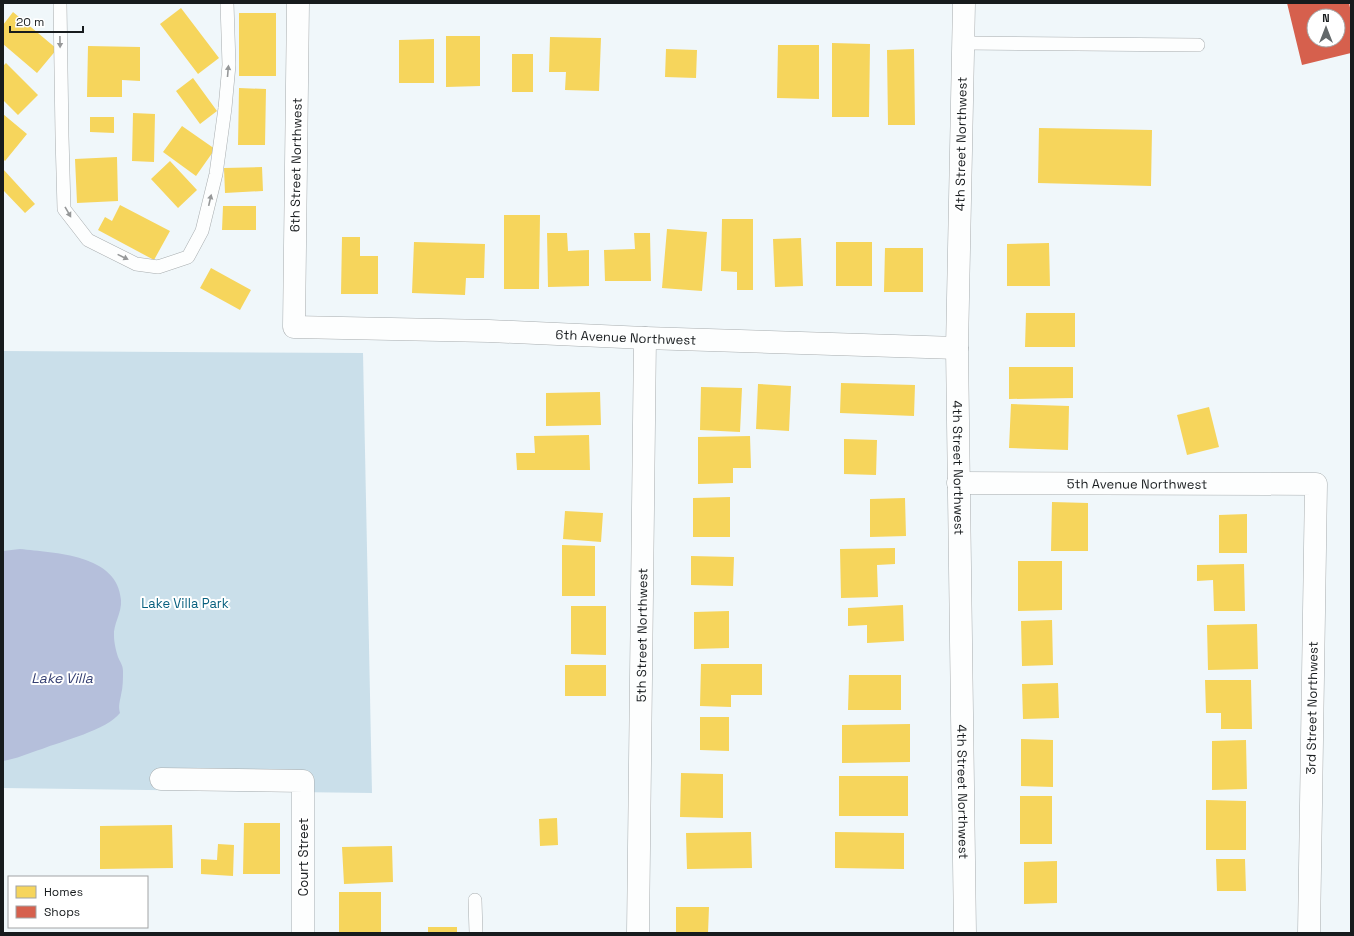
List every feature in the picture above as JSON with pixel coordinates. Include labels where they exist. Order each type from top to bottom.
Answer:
[{"type":"street","name":"6th Street Northwest","points":[[294,327],[298,3]]},
{"type":"street","name":"4th Street Northwest","points":[[964,3],[957,348],[965,933]]},
{"type":"street","name":"6th Avenue Northwest","points":[[294,327],[489,331],[645,338],[957,348]]},
{"type":"street","name":"5th Street Northwest","points":[[638,933],[645,338]]},
{"type":"street","name":"5th Avenue Northwest","points":[[958,483],[1316,484]]},
{"type":"street","name":"3rd Street Northwest","points":[[1309,933],[1316,484]]},
{"type":"street","name":"Court Street","points":[[161,779],[303,781],[303,933]]},
{"type":"lane","points":[[60,3],[64,209],[88,240],[136,264],[158,267],[188,256],[202,231],[216,174],[225,108],[229,65],[227,3]]},
{"type":"lane","points":[[963,43],[1198,45]]},
{"type":"lane","points":[[475,900],[476,933]]},
{"type":"green space","name":"Lake Villa Park","points":[[3,351],[363,353],[372,793],[3,788]]},
{"type":"water","name":"Lake Villa","points":[[20,549],[50,552],[82,559],[97,565],[109,573],[117,585],[121,600],[114,636],[118,657],[123,669],[123,686],[119,704],[120,713],[105,725],[72,739],[3,761],[3,551]]},
{"type":"building: Homes","points":[[181,8],[219,58],[198,74],[160,24]]},
{"type":"building: Homes","points":[[13,12],[57,49],[37,73],[3,44],[3,25]]},
{"type":"building: Homes","points":[[239,13],[276,13],[276,76],[239,76]]},
{"type":"building: Homes","points":[[446,36],[480,36],[480,86],[446,87]]},
{"type":"building: Homes","points":[[550,37],[601,38],[599,91],[565,90],[566,72],[549,72]]},
{"type":"building: Homes","points":[[434,39],[434,83],[399,83],[399,40]]},
{"type":"building: Homes","points":[[832,43],[870,44],[869,117],[832,117]]},
{"type":"building: Homes","points":[[778,45],[819,45],[819,99],[777,98]]},
{"type":"building: Homes","points":[[88,46],[140,47],[140,81],[122,80],[122,97],[87,97]]},
{"type":"building: Homes","points":[[666,49],[697,50],[696,78],[665,77]]},
{"type":"building: Homes","points":[[914,49],[915,125],[888,125],[887,50]]},
{"type":"building: Homes","points":[[512,54],[533,54],[533,92],[512,92]]},
{"type":"building: Homes","points":[[6,63],[38,95],[18,115],[3,100],[3,66]]},
{"type":"building: Homes","points":[[193,78],[217,111],[200,124],[176,91]]},
{"type":"building: Homes","points":[[239,88],[266,89],[265,145],[238,145]]},
{"type":"building: Homes","points":[[133,113],[155,114],[154,162],[132,161]]},
{"type":"building: Homes","points":[[3,114],[27,134],[5,161],[3,159]]},
{"type":"building: Homes","points":[[90,117],[114,117],[114,133],[90,132]]},
{"type":"building: Homes","points":[[182,126],[215,149],[196,176],[163,152]]},
{"type":"building: Homes","points":[[1039,128],[1152,130],[1151,186],[1038,183]]},
{"type":"building: Homes","points":[[117,157],[118,201],[77,203],[75,159]]},
{"type":"building: Homes","points":[[170,161],[197,190],[178,208],[151,179]]},
{"type":"building: Homes","points":[[262,167],[263,191],[225,193],[224,168]]},
{"type":"building: Homes","points":[[3,169],[35,204],[25,213],[3,190]]},
{"type":"building: Homes","points":[[120,205],[170,231],[154,260],[98,230],[105,217],[112,221]]},
{"type":"building: Homes","points":[[223,206],[256,206],[256,230],[222,230]]},
{"type":"building: Homes","points":[[504,215],[540,215],[539,289],[504,289]]},
{"type":"building: Homes","points":[[722,219],[753,219],[753,290],[737,290],[737,272],[721,271]]},
{"type":"building: Homes","points":[[667,229],[707,232],[702,291],[662,288]]},
{"type":"building: Homes","points":[[547,233],[567,233],[568,251],[589,250],[589,286],[548,287]]},
{"type":"building: Homes","points":[[634,233],[650,233],[651,281],[605,281],[604,250],[635,249]]},
{"type":"building: Homes","points":[[342,237],[360,237],[360,256],[378,256],[378,294],[341,294]]},
{"type":"building: Homes","points":[[801,238],[803,286],[775,287],[773,239]]},
{"type":"building: Homes","points":[[414,242],[485,244],[484,278],[466,278],[465,295],[412,293]]},
{"type":"building: Homes","points":[[836,242],[872,242],[872,286],[836,286]]},
{"type":"building: Homes","points":[[1049,243],[1050,286],[1007,286],[1007,244]]},
{"type":"building: Homes","points":[[885,248],[923,248],[923,292],[884,292]]},
{"type":"building: Homes","points":[[211,268],[251,290],[240,310],[200,288]]},
{"type":"building: Homes","points":[[1026,313],[1075,313],[1075,347],[1025,347]]},
{"type":"building: Homes","points":[[1009,367],[1073,367],[1073,398],[1009,399]]},
{"type":"building: Homes","points":[[841,383],[915,385],[914,416],[840,413]]},
{"type":"building: Homes","points":[[758,384],[791,386],[789,431],[756,429]]},
{"type":"building: Homes","points":[[701,387],[742,388],[740,432],[700,430]]},
{"type":"building: Homes","points":[[600,392],[601,425],[546,426],[546,393]]},
{"type":"building: Homes","points":[[1011,404],[1069,406],[1068,450],[1009,448]]},
{"type":"building: Homes","points":[[1209,407],[1219,447],[1187,455],[1177,415]]},
{"type":"building: Homes","points":[[589,435],[590,470],[517,470],[516,453],[535,453],[534,436]]},
{"type":"building: Homes","points":[[750,436],[751,468],[733,468],[733,483],[698,484],[698,437]]},
{"type":"building: Homes","points":[[844,439],[877,440],[876,475],[844,474]]},
{"type":"building: Homes","points":[[730,497],[730,537],[693,537],[693,498]]},
{"type":"building: Homes","points":[[905,498],[906,536],[870,537],[870,499]]},
{"type":"building: Homes","points":[[1052,502],[1088,503],[1088,551],[1051,551]]},
{"type":"building: Homes","points":[[565,511],[603,513],[601,542],[563,539]]},
{"type":"building: Homes","points":[[1247,514],[1247,553],[1219,553],[1219,515]]},
{"type":"building: Homes","points":[[562,545],[595,546],[595,596],[562,596]]},
{"type":"building: Homes","points":[[895,548],[895,564],[877,565],[878,597],[841,598],[840,549]]},
{"type":"building: Homes","points":[[691,556],[734,557],[733,586],[691,585]]},
{"type":"building: Homes","points":[[1018,561],[1062,561],[1062,610],[1018,611]]},
{"type":"building: Homes","points":[[1244,564],[1245,611],[1214,611],[1213,580],[1197,581],[1197,565]]},
{"type":"building: Homes","points":[[903,605],[904,641],[867,643],[867,625],[848,626],[848,608]]},
{"type":"building: Homes","points":[[571,606],[606,606],[606,655],[571,654]]},
{"type":"building: Homes","points":[[729,611],[729,648],[694,649],[694,612]]},
{"type":"building: Homes","points":[[1052,620],[1053,665],[1022,666],[1021,621]]},
{"type":"building: Homes","points":[[1257,624],[1258,669],[1208,670],[1207,625]]},
{"type":"building: Homes","points":[[701,664],[762,664],[762,695],[731,695],[731,707],[700,706]]},
{"type":"building: Homes","points":[[565,665],[606,665],[606,696],[565,696]]},
{"type":"building: Homes","points":[[849,675],[901,675],[901,710],[848,710]]},
{"type":"building: Homes","points":[[1205,680],[1251,680],[1252,729],[1221,729],[1221,713],[1206,713]]},
{"type":"building: Homes","points":[[1058,683],[1059,718],[1023,719],[1022,684]]},
{"type":"building: Homes","points":[[700,717],[729,717],[729,751],[700,750]]},
{"type":"building: Homes","points":[[910,724],[910,762],[842,763],[842,725]]},
{"type":"building: Homes","points":[[1021,739],[1053,740],[1053,787],[1021,786]]},
{"type":"building: Homes","points":[[1246,740],[1247,789],[1212,790],[1212,741]]},
{"type":"building: Homes","points":[[681,773],[723,774],[723,818],[680,817]]},
{"type":"building: Homes","points":[[839,776],[908,776],[908,816],[839,816]]},
{"type":"building: Homes","points":[[1020,796],[1052,796],[1052,844],[1020,844]]},
{"type":"building: Homes","points":[[1206,800],[1246,801],[1246,850],[1206,850]]},
{"type":"building: Homes","points":[[557,818],[558,845],[540,846],[539,819]]},
{"type":"building: Homes","points":[[244,823],[280,823],[280,874],[243,874]]},
{"type":"building: Homes","points":[[172,825],[173,868],[100,869],[100,826]]},
{"type":"building: Homes","points":[[751,832],[752,868],[687,869],[686,833]]},
{"type":"building: Homes","points":[[835,832],[904,833],[904,869],[835,868]]},
{"type":"building: Homes","points":[[218,844],[234,845],[233,876],[201,874],[201,859],[217,860]]},
{"type":"building: Homes","points":[[392,846],[393,882],[344,884],[342,847]]},
{"type":"building: Homes","points":[[1216,859],[1245,859],[1246,891],[1217,891]]},
{"type":"building: Homes","points":[[1057,861],[1057,903],[1024,904],[1024,862]]},
{"type":"building: Homes","points":[[339,892],[381,892],[381,933],[339,933]]},
{"type":"building: Homes","points":[[676,907],[709,907],[708,933],[676,933]]},
{"type":"building: Homes","points":[[428,927],[457,927],[457,933],[428,933]]},
{"type":"building: Shops","points":[[1287,3],[1349,3],[1351,12],[1351,53],[1302,65]]}]
